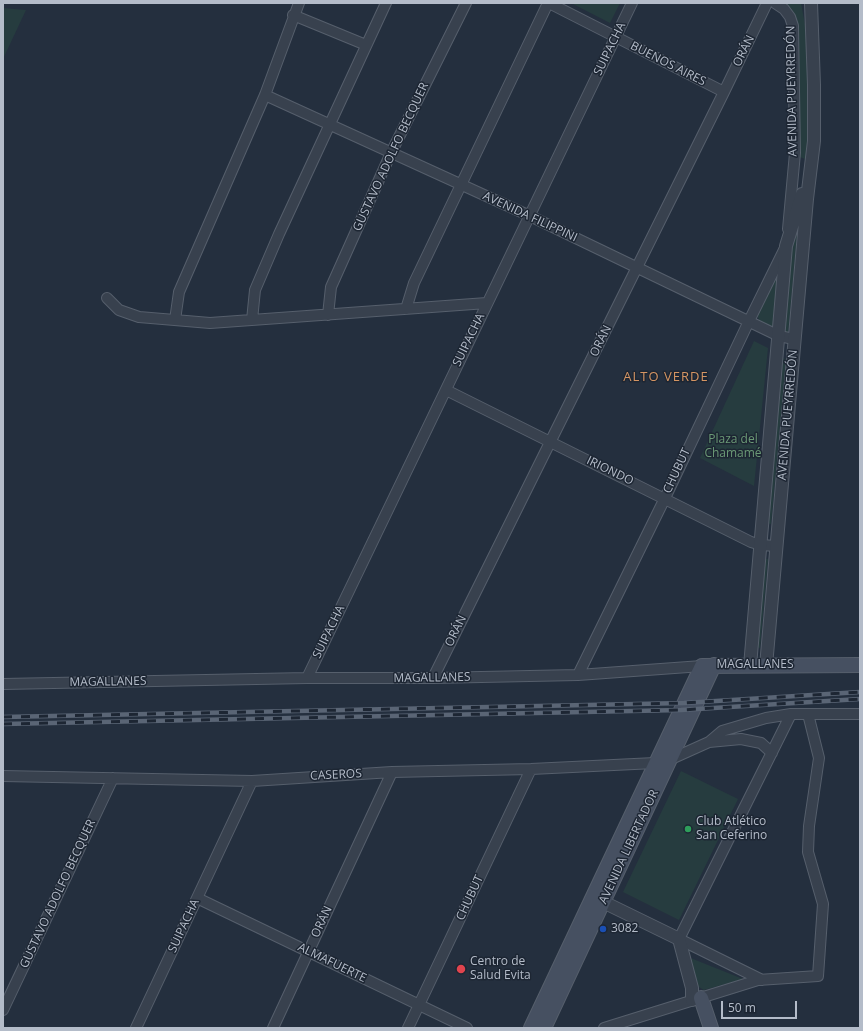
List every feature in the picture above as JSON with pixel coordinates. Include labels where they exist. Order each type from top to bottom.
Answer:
[{"type":"main road","name":"MAGALLANES","points":[[708,665],[860,665]]},
{"type":"main road","name":"AVENIDA LIBERTADOR","points":[[531,1028],[669,760],[708,665]]},
{"type":"main road","name":"AVENIDA LIBERTADOR","points":[[544,1028],[655,763],[708,665]]},
{"type":"main road","points":[[695,996],[701,1028]]},
{"type":"main road","points":[[695,996],[711,1028]]},
{"type":"street","points":[[175,320],[179,292],[265,94],[293,15],[299,3]]},
{"type":"street","points":[[252,320],[255,290],[279,234],[386,3]]},
{"type":"street","name":"GUSTAVO ADOLFO BECQUER","points":[[328,315],[331,287],[392,153],[466,3]]},
{"type":"street","points":[[406,309],[414,283],[548,3]]},
{"type":"street","name":"BUENOS AIRES","points":[[548,3],[724,92]]},
{"type":"street","name":"SUIPACHA","points":[[307,678],[632,3]]},
{"type":"street","name":"ORÁN","points":[[433,678],[767,3]]},
{"type":"street","name":"AVENIDA PUEYRREDÓN","points":[[766,666],[794,339],[814,141],[814,85],[811,3]]},
{"type":"street","name":"AVENIDA PUEYRREDÓN","points":[[750,666],[795,153],[792,26],[790,17],[780,6]]},
{"type":"street","points":[[293,15],[366,45]]},
{"type":"street","name":"AVENIDA FILIPPINI","points":[[265,94],[530,216],[779,336],[794,339]]},
{"type":"street","name":"AVENIDA PUEYRREDÓN","points":[[786,246],[811,164]]},
{"type":"street","name":"CHUBUT","points":[[578,675],[786,246]]},
{"type":"street","points":[[107,298],[119,310],[139,317],[210,323],[487,303]]},
{"type":"street","name":"IRIONDO","points":[[446,390],[761,546],[776,546]]},
{"type":"street","name":"MAGALLANES","points":[[3,684],[307,678],[433,678],[578,675],[708,665]]},
{"type":"street","points":[[709,742],[722,731],[766,718],[791,714],[860,714]]},
{"type":"street","points":[[695,996],[679,939],[791,714]]},
{"type":"street","points":[[604,1028],[695,996],[762,980],[818,976],[822,904],[808,852],[809,826],[819,758],[808,714]]},
{"type":"street","points":[[709,742],[741,739],[761,743],[772,753]]},
{"type":"street","name":"CASEROS","points":[[3,776],[252,780],[392,772],[531,769],[655,763],[669,760],[709,742]]},
{"type":"street","name":"CHUBUT","points":[[408,1028],[531,769]]},
{"type":"street","name":"ORÁN","points":[[273,1028],[392,772]]},
{"type":"street","name":"GUSTAVO ADOLFO BECQUER","points":[[3,1010],[113,778]]},
{"type":"street","name":"SUIPACHA","points":[[136,1028],[252,780]]},
{"type":"street","name":"ALMAFUERTE","points":[[197,898],[467,1028]]},
{"type":"street","points":[[598,899],[762,980]]},
{"type":"green space","points":[[571,3],[620,3],[610,23]]},
{"type":"green space","points":[[783,3],[801,3],[809,45],[811,86],[808,155],[805,159],[797,156],[796,43]]},
{"type":"green space","points":[[3,8],[26,10],[3,59]]},
{"type":"green space","points":[[792,234],[797,235],[788,334],[783,334]]},
{"type":"green space","points":[[776,278],[779,278],[775,329],[762,324],[757,316],[757,311]]},
{"type":"green space","name":"Plaza del Chamamé","points":[[754,341],[768,348],[754,486],[700,458]]},
{"type":"green space","points":[[781,358],[786,359],[771,524],[766,523]]},
{"type":"green space","points":[[763,559],[768,559],[760,648],[755,647]]},
{"type":"green space","name":"Club Atlético San Ceferino","points":[[681,771],[738,799],[679,920],[623,892]]},
{"type":"green space","points":[[688,957],[743,979],[704,990],[699,987]]},
{"type":"railway","points":[[3,717],[684,703],[860,692]]},
{"type":"railway","points":[[3,724],[681,710],[860,699]]},
{"type":"place","name":"Club Atlético San Ceferino","points":[[688,829]]},
{"type":"place","name":"3082","points":[[603,929]]},
{"type":"place","name":"Centro de Salud Evita","points":[[461,969]]},
{"type":"district","name":"ALTO VERDE","points":[[666,377]]}]
